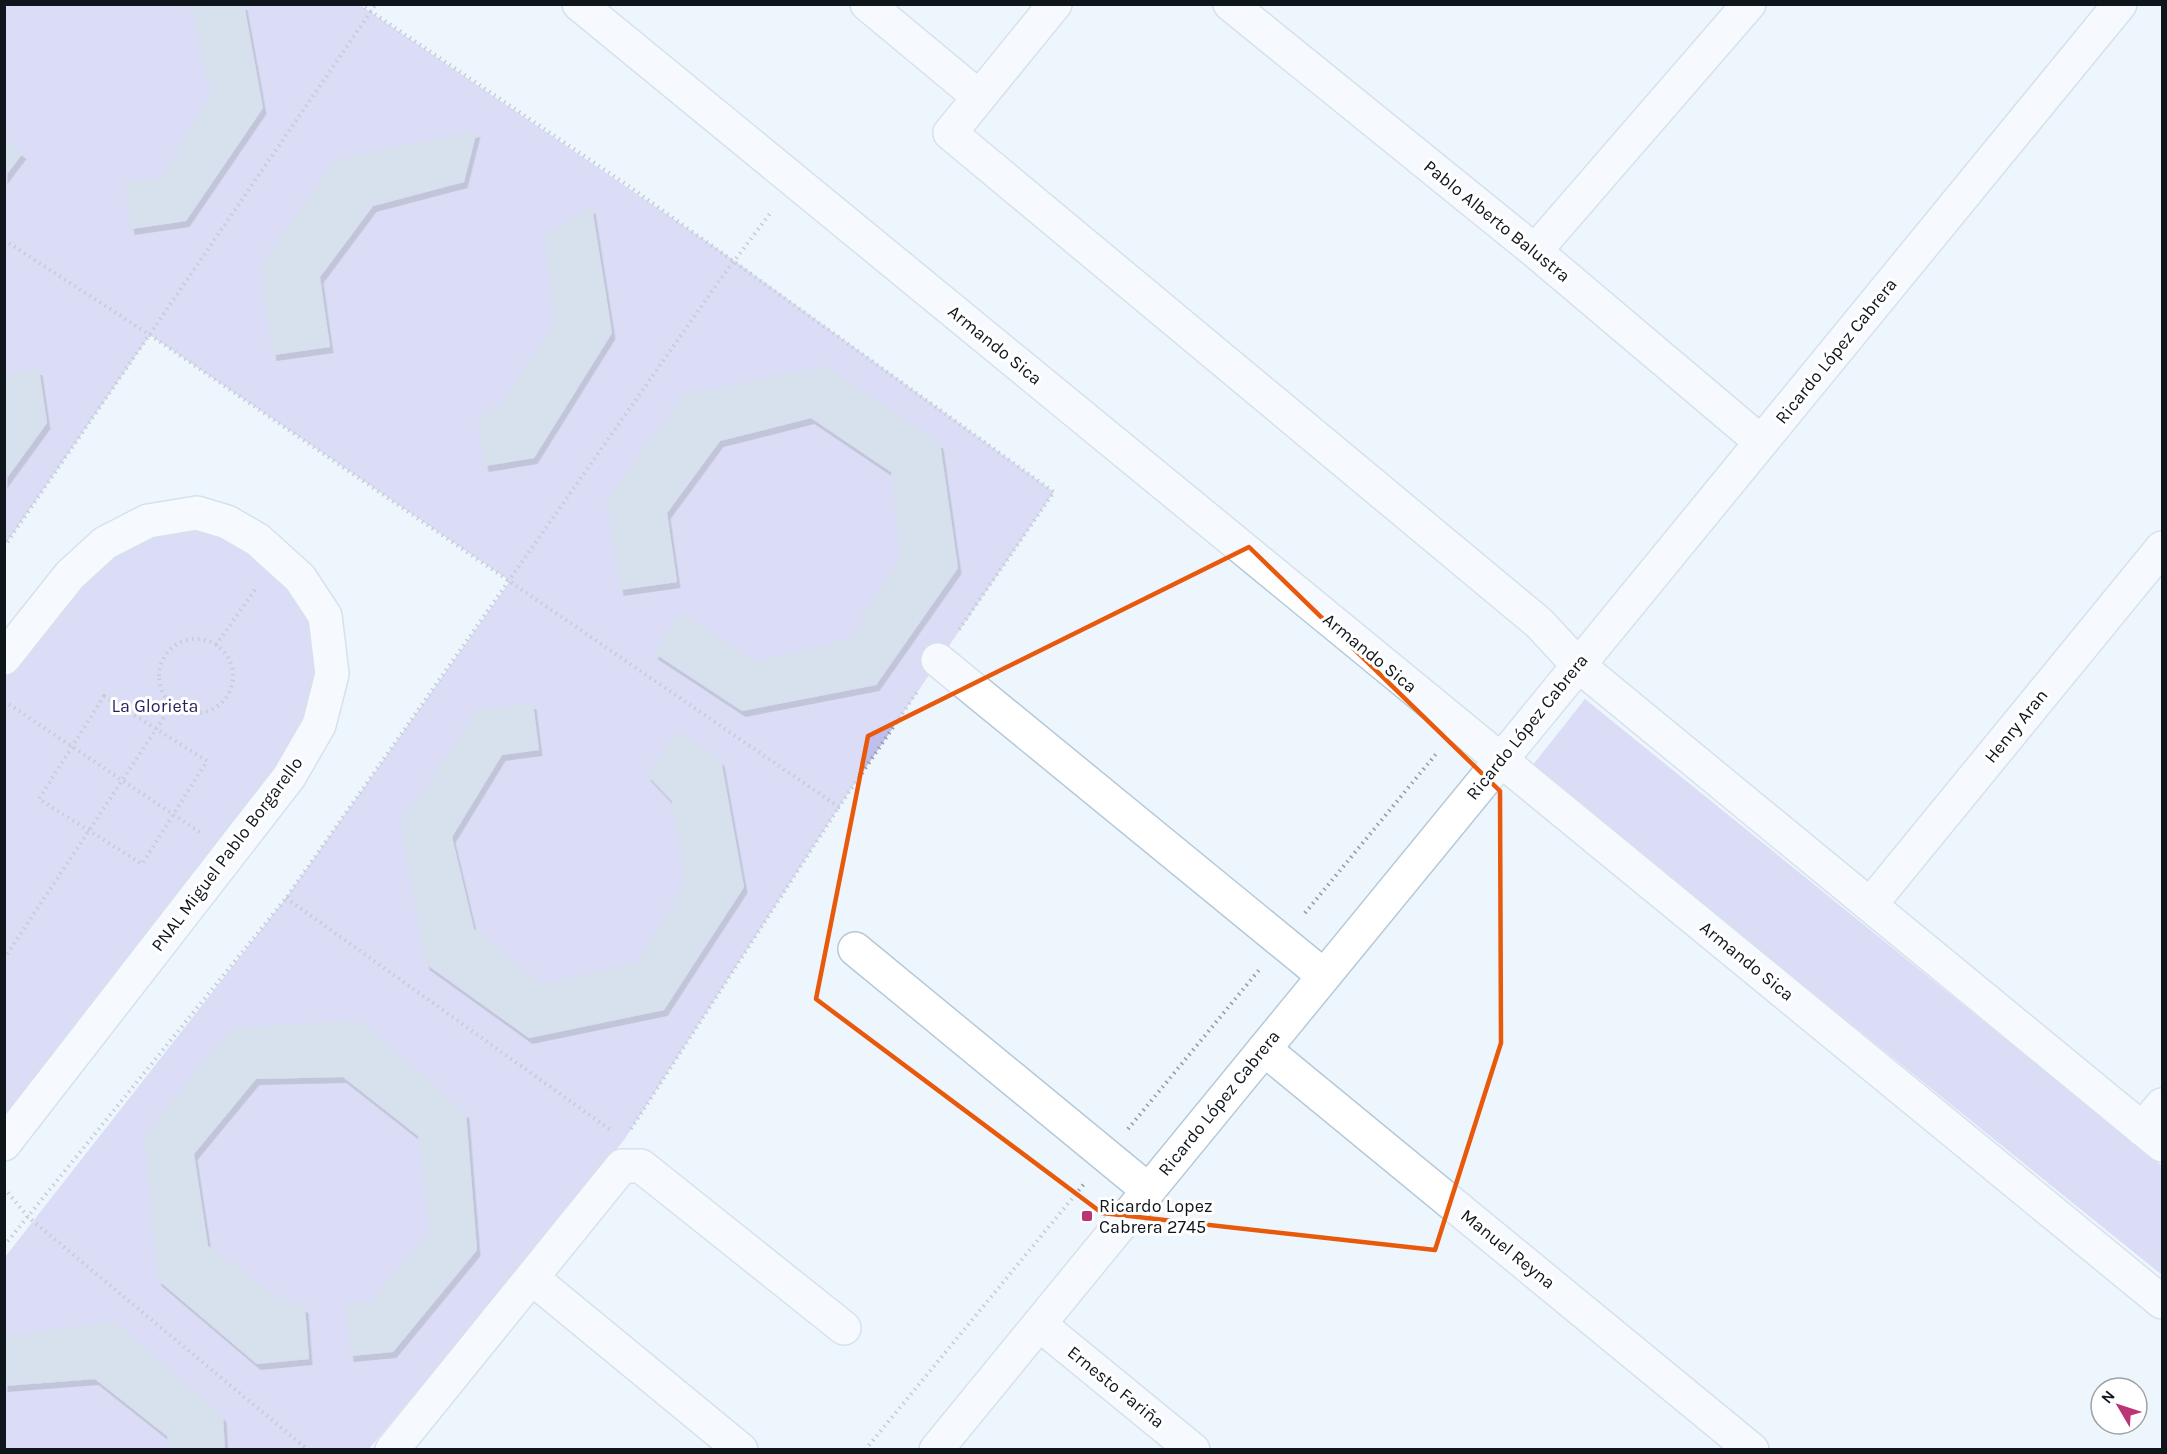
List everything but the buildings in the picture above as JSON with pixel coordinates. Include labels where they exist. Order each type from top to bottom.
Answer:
[{"type":"street","name":"Armando Sica","points":[[579,4],[2163,1302]]},
{"type":"street","points":[[867,4],[980,97]]},
{"type":"street","points":[[1055,4],[951,133],[1539,623],[1578,665],[1870,905],[2156,1126]]},
{"type":"street","name":"Pablo Alberto Balustra","points":[[1230,4],[1535,251],[1761,442]]},
{"type":"street","points":[[1535,251],[1749,4]]},
{"type":"street","name":"Ricardo López Cabrera","points":[[936,1449],[2120,4]]},
{"type":"street","name":"PNAL Miguel Pablo Borgarello","points":[[4,658],[70,575],[105,543],[148,520],[197,513],[227,522],[258,540],[300,578],[325,616],[332,674],[319,724],[289,777],[4,1144]]},
{"type":"street","name":"Henry Aran","points":[[1870,905],[2163,548]]},
{"type":"street","points":[[938,660],[1324,976]]},
{"type":"street","points":[[855,950],[1148,1190]]},
{"type":"street","name":"Manuel Reyna","points":[[1264,1049],[1752,1449]]},
{"type":"street","points":[[392,1449],[622,1166],[641,1166],[844,1328]]},
{"type":"street","points":[[532,1278],[741,1449]]},
{"type":"street","name":"Ernesto Fariña","points":[[1039,1324],[1193,1449]]},
{"type":"path","points":[[4,240],[150,335],[839,807],[1054,492],[633,189],[360,4]]},
{"type":"path","points":[[4,547],[376,4]]},
{"type":"path","points":[[4,1246],[286,898],[735,261],[794,181]]},
{"type":"path","points":[[216,645],[279,558]]},
{"type":"path","points":[[191,639],[204,640],[216,645],[225,653],[233,676],[231,688],[225,698],[217,706],[194,713],[172,705],[160,685],[159,673],[162,662],[169,651],[179,643],[191,639]]},
{"type":"path","points":[[104,696],[207,761],[142,864],[39,799],[72,747],[104,696]]},
{"type":"path","points":[[4,701],[230,852]]},
{"type":"path","points":[[4,959],[172,705]]},
{"type":"path","points":[[865,1449],[1459,726]]},
{"type":"path","points":[[286,898],[614,1133]]},
{"type":"path","points":[[4,1188],[28,1217],[308,1449]]},
{"type":"highlighted area","points":[[1249,547],[1500,791],[1501,1043],[1435,1250],[1102,1213],[816,999],[868,736]]},
{"type":"green space","points":[[5,5],[360,5],[735,261],[1054,492],[839,807],[624,1140],[369,1449],[5,1449],[5,1257],[286,898],[510,581],[150,335],[5,545]]},
{"type":"green space","name":"La Glorieta","points":[[227,522],[325,616],[319,725],[5,1144],[5,658],[105,543]]},
{"type":"green space","points":[[1585,699],[2162,1166],[2162,1275],[1532,766]]},
{"type":"place","name":"Ricardo Lopez Cabrera 2745","points":[[1087,1216]]}]
